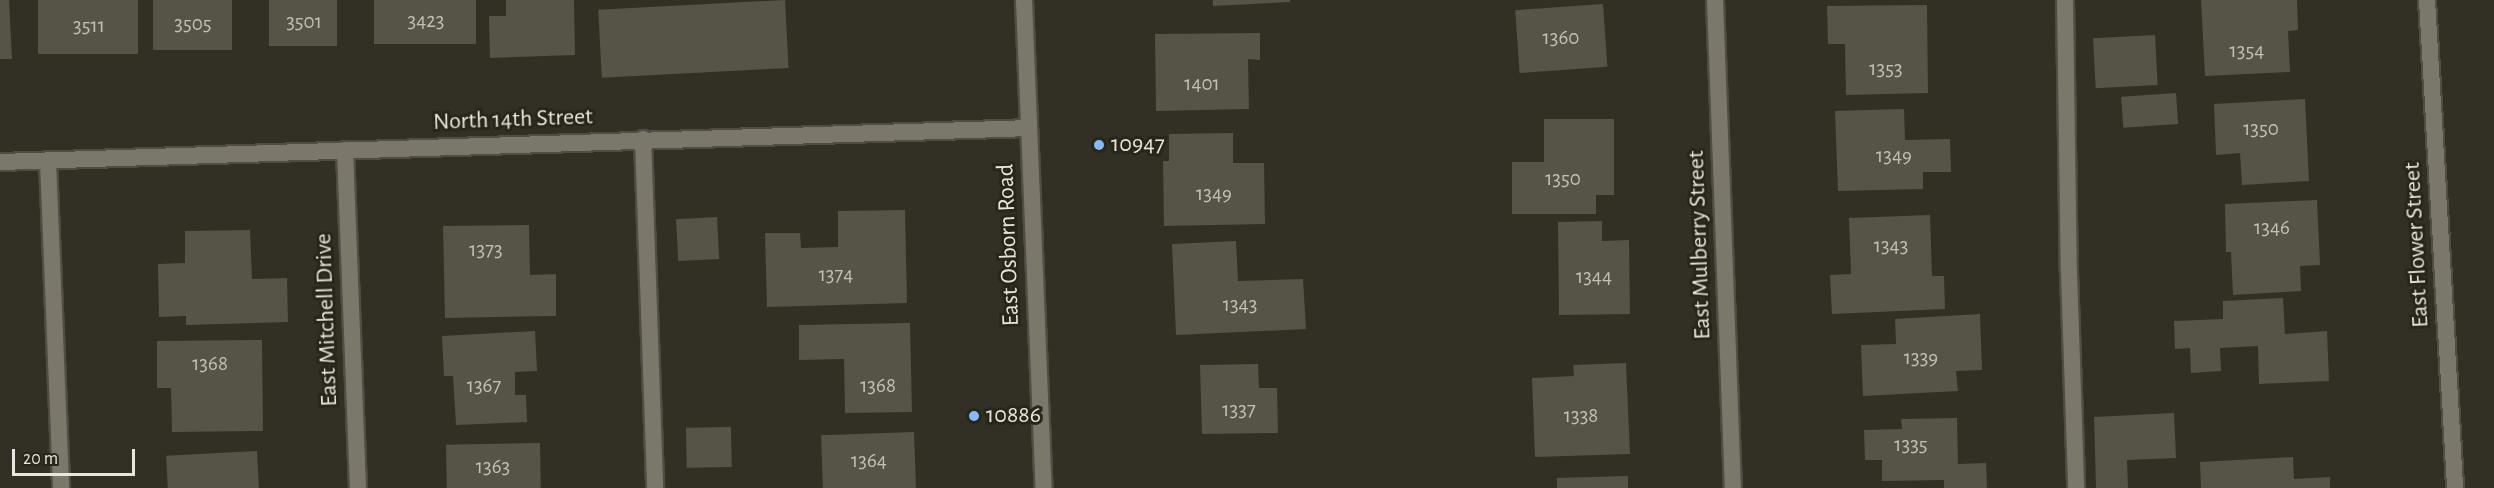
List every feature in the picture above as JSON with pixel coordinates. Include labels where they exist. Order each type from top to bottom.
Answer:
[{"type":"street","name":"East Osborn Road","points":[[1024,0],[1044,488]]},
{"type":"street","name":"East Mulberry Street","points":[[1715,0],[1733,488]]},
{"type":"street","points":[[2065,0],[2069,272],[2076,488]]},
{"type":"street","name":"East Flower Street","points":[[2427,0],[2455,488]]},
{"type":"street","name":"North 14th Street","points":[[0,162],[1029,128]]},
{"type":"street","points":[[643,139],[655,488]]},
{"type":"street","name":"East Mitchell Drive","points":[[345,150],[358,488]]},
{"type":"street","points":[[48,161],[61,488]]},
{"type":"building","points":[[0,0],[9,0],[12,59],[0,59]]},
{"type":"building","points":[[38,0],[138,0],[138,54],[38,54]]},
{"type":"building","points":[[153,0],[232,0],[232,50],[153,50]]},
{"type":"building","points":[[269,0],[337,0],[337,46],[269,46]]},
{"type":"building","points":[[374,0],[476,0],[476,44],[374,44]]},
{"type":"building","points":[[506,0],[574,0],[575,55],[490,58],[489,16],[506,16]]},
{"type":"building","points":[[785,0],[789,68],[602,78],[598,10]]},
{"type":"building","points":[[1213,0],[1290,0],[1290,2],[1213,6]]},
{"type":"building","points":[[2201,0],[2297,0],[2298,30],[2288,31],[2290,72],[2205,76]]},
{"type":"building","points":[[1603,4],[1607,67],[1520,73],[1515,10]]},
{"type":"building","points":[[1927,5],[1928,93],[1846,95],[1845,44],[1828,44],[1827,6]]},
{"type":"building","points":[[1260,33],[1260,60],[1248,59],[1249,109],[1156,111],[1155,34]]},
{"type":"building","points":[[2155,35],[2158,85],[2096,88],[2093,38]]},
{"type":"building","points":[[2176,93],[2178,124],[2123,128],[2121,97]]},
{"type":"building","points":[[2305,99],[2309,181],[2242,185],[2240,153],[2216,155],[2214,104]]},
{"type":"building","points":[[1904,109],[1905,140],[1950,139],[1951,172],[1923,172],[1923,189],[1838,191],[1835,111]]},
{"type":"building","points":[[1544,119],[1614,119],[1614,195],[1596,195],[1596,214],[1512,214],[1512,162],[1544,162]]},
{"type":"building","points":[[1233,133],[1233,163],[1264,163],[1265,224],[1164,226],[1163,161],[1169,161],[1169,134]]},
{"type":"building","points":[[2317,200],[2320,265],[2300,266],[2301,291],[2233,295],[2231,252],[2226,252],[2225,204]]},
{"type":"building","points":[[905,210],[907,303],[767,307],[765,233],[800,233],[801,248],[838,247],[838,211]]},
{"type":"building","points":[[1930,215],[1932,276],[1944,276],[1945,309],[1832,314],[1830,275],[1851,274],[1849,218]]},
{"type":"building","points":[[717,217],[719,259],[678,261],[676,219]]},
{"type":"building","points":[[1602,221],[1602,241],[1629,240],[1630,314],[1559,315],[1558,222]]},
{"type":"building","points":[[529,225],[530,275],[556,274],[556,316],[445,318],[443,226]]},
{"type":"building","points":[[250,230],[252,279],[287,278],[288,322],[186,325],[186,316],[159,317],[158,264],[185,263],[185,231]]},
{"type":"building","points":[[1236,241],[1238,281],[1303,279],[1306,329],[1176,335],[1172,244]]},
{"type":"building","points":[[2283,298],[2285,334],[2327,331],[2329,381],[2259,384],[2258,346],[2220,348],[2221,371],[2191,373],[2190,348],[2175,349],[2174,321],[2223,319],[2223,301]]},
{"type":"building","points":[[1980,314],[1982,370],[1956,371],[1958,391],[1863,396],[1861,345],[1896,344],[1895,319]]},
{"type":"building","points":[[910,323],[912,412],[845,413],[844,359],[799,360],[799,325]]},
{"type":"building","points":[[535,331],[537,371],[515,372],[515,395],[526,395],[527,422],[456,425],[453,376],[444,376],[442,336]]},
{"type":"building","points":[[262,340],[263,431],[172,432],[171,388],[157,388],[157,341]]},
{"type":"building","points":[[1626,363],[1630,454],[1535,457],[1532,378],[1574,376],[1573,365]]},
{"type":"building","points":[[1258,364],[1259,388],[1277,388],[1278,433],[1202,434],[1200,365]]},
{"type":"building","points":[[2174,413],[2176,458],[2127,460],[2128,488],[2096,488],[2094,417]]},
{"type":"building","points":[[1957,418],[1958,464],[1986,463],[1987,488],[1944,488],[1944,480],[1882,481],[1882,460],[1865,460],[1864,430],[1902,429],[1901,419]]},
{"type":"building","points":[[731,427],[732,467],[687,468],[686,428]]},
{"type":"building","points":[[914,432],[916,488],[823,488],[821,435]]},
{"type":"building","points":[[540,443],[541,488],[447,488],[446,445]]},
{"type":"building","points":[[257,451],[259,488],[168,488],[166,456]]},
{"type":"building","points":[[2293,457],[2294,479],[2330,477],[2330,488],[2201,488],[2200,462]]},
{"type":"building","points":[[1628,476],[1628,488],[1557,488],[1557,478]]},
{"type":"place","name":"10947","points":[[1099,145]]},
{"type":"place","name":"10886","points":[[974,416]]}]
